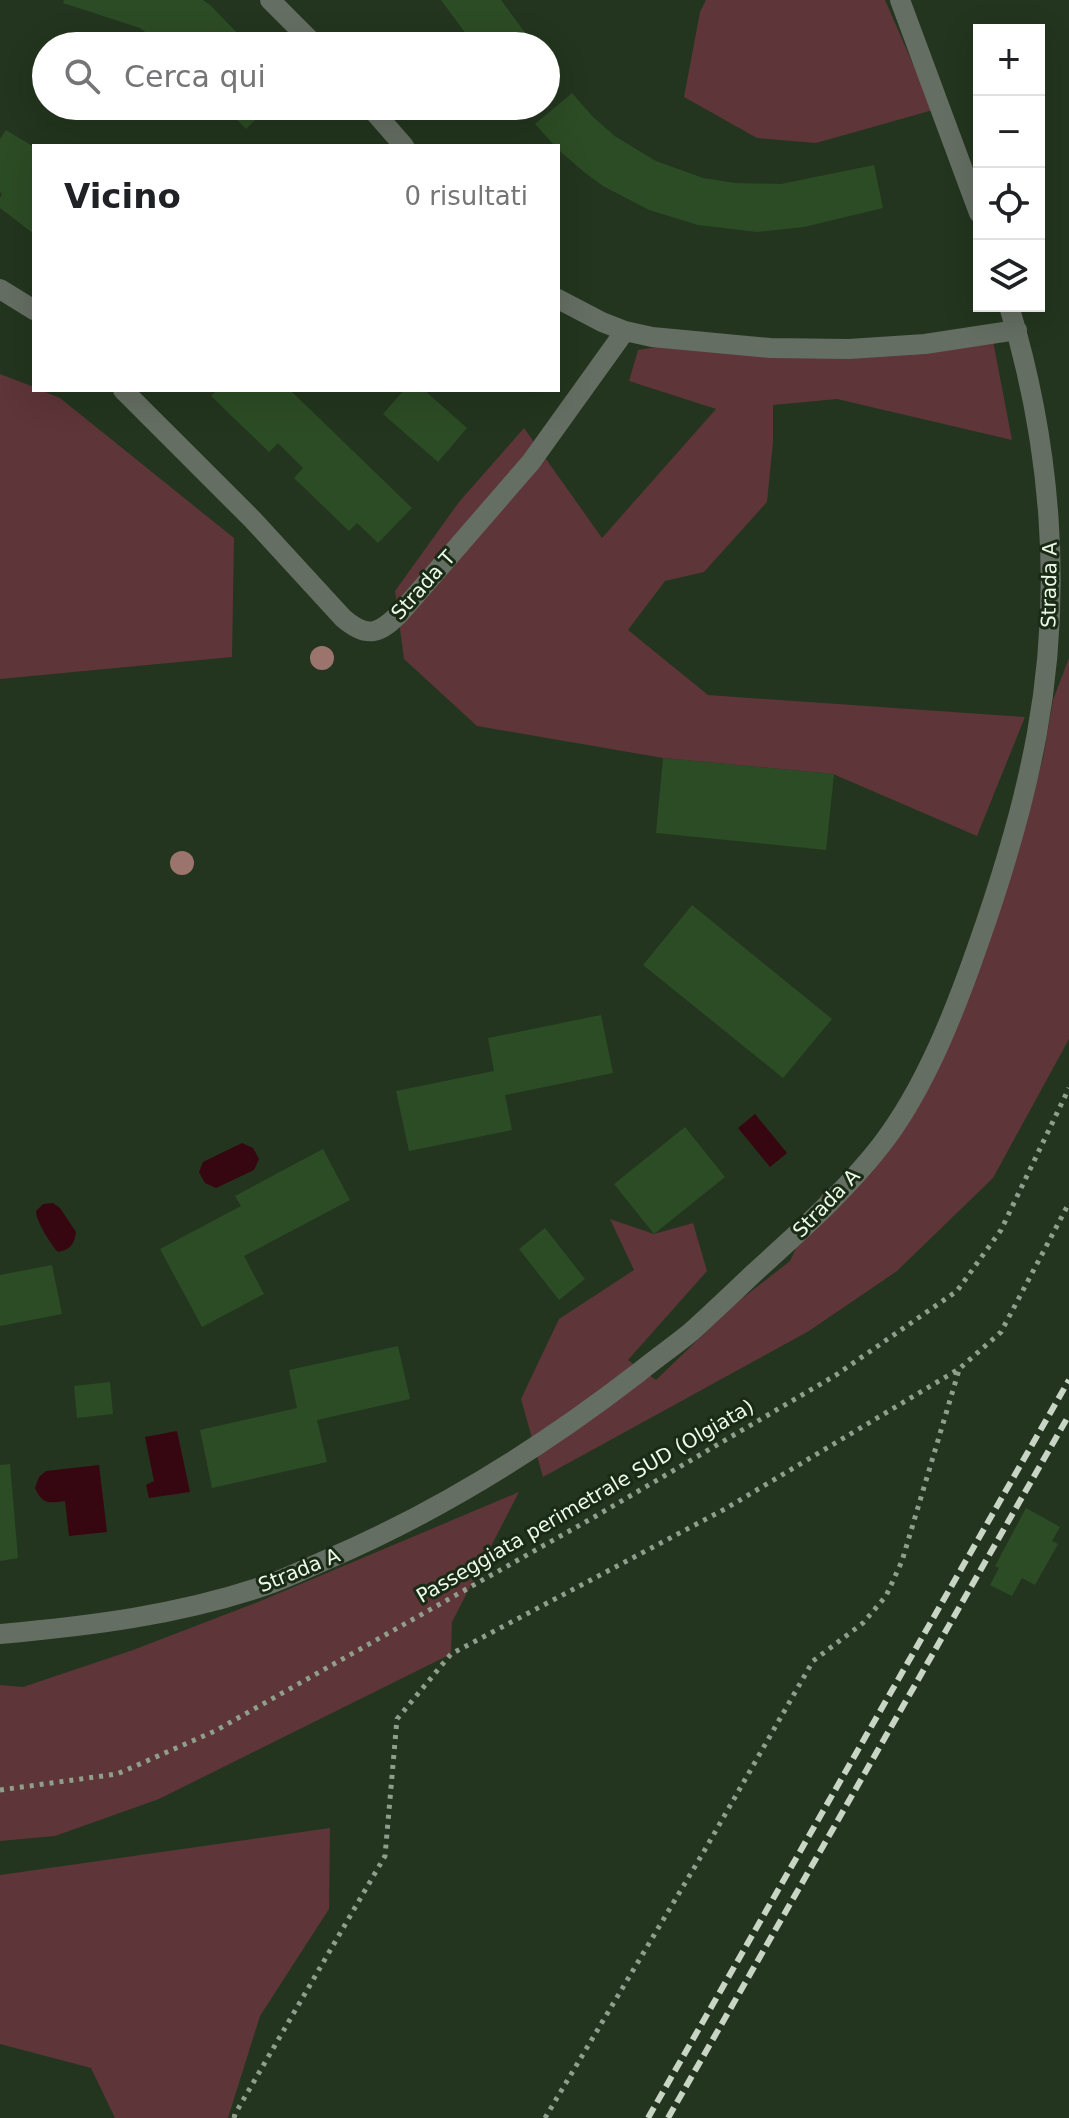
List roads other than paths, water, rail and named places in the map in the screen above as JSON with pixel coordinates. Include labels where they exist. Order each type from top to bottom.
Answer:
[{"type":"street","points":[[270,0],[302,32]]},
{"type":"street","points":[[900,0],[973,197]]},
{"type":"street","points":[[381,120],[402,144]]},
{"type":"street","points":[[0,289],[32,309]]},
{"type":"street","points":[[560,300],[625,331],[687,342],[770,348],[849,349],[925,344],[1017,330]]},
{"type":"street","name":"Strada A","points":[[0,1634],[116,1622],[191,1607],[267,1585],[435,1508],[522,1456],[600,1402],[689,1333],[832,1202],[883,1142],[928,1066],[964,983],[994,899],[1037,737],[1049,642],[1050,538],[1046,474],[1033,398],[1011,312]]},
{"type":"street","name":"Strada T","points":[[125,392],[253,520],[343,618],[367,632],[378,631],[402,611],[531,462],[625,331]]},
{"type":"railway","points":[[648,2118],[1069,1380]]},
{"type":"railway","points":[[668,2118],[1069,1415]]}]
